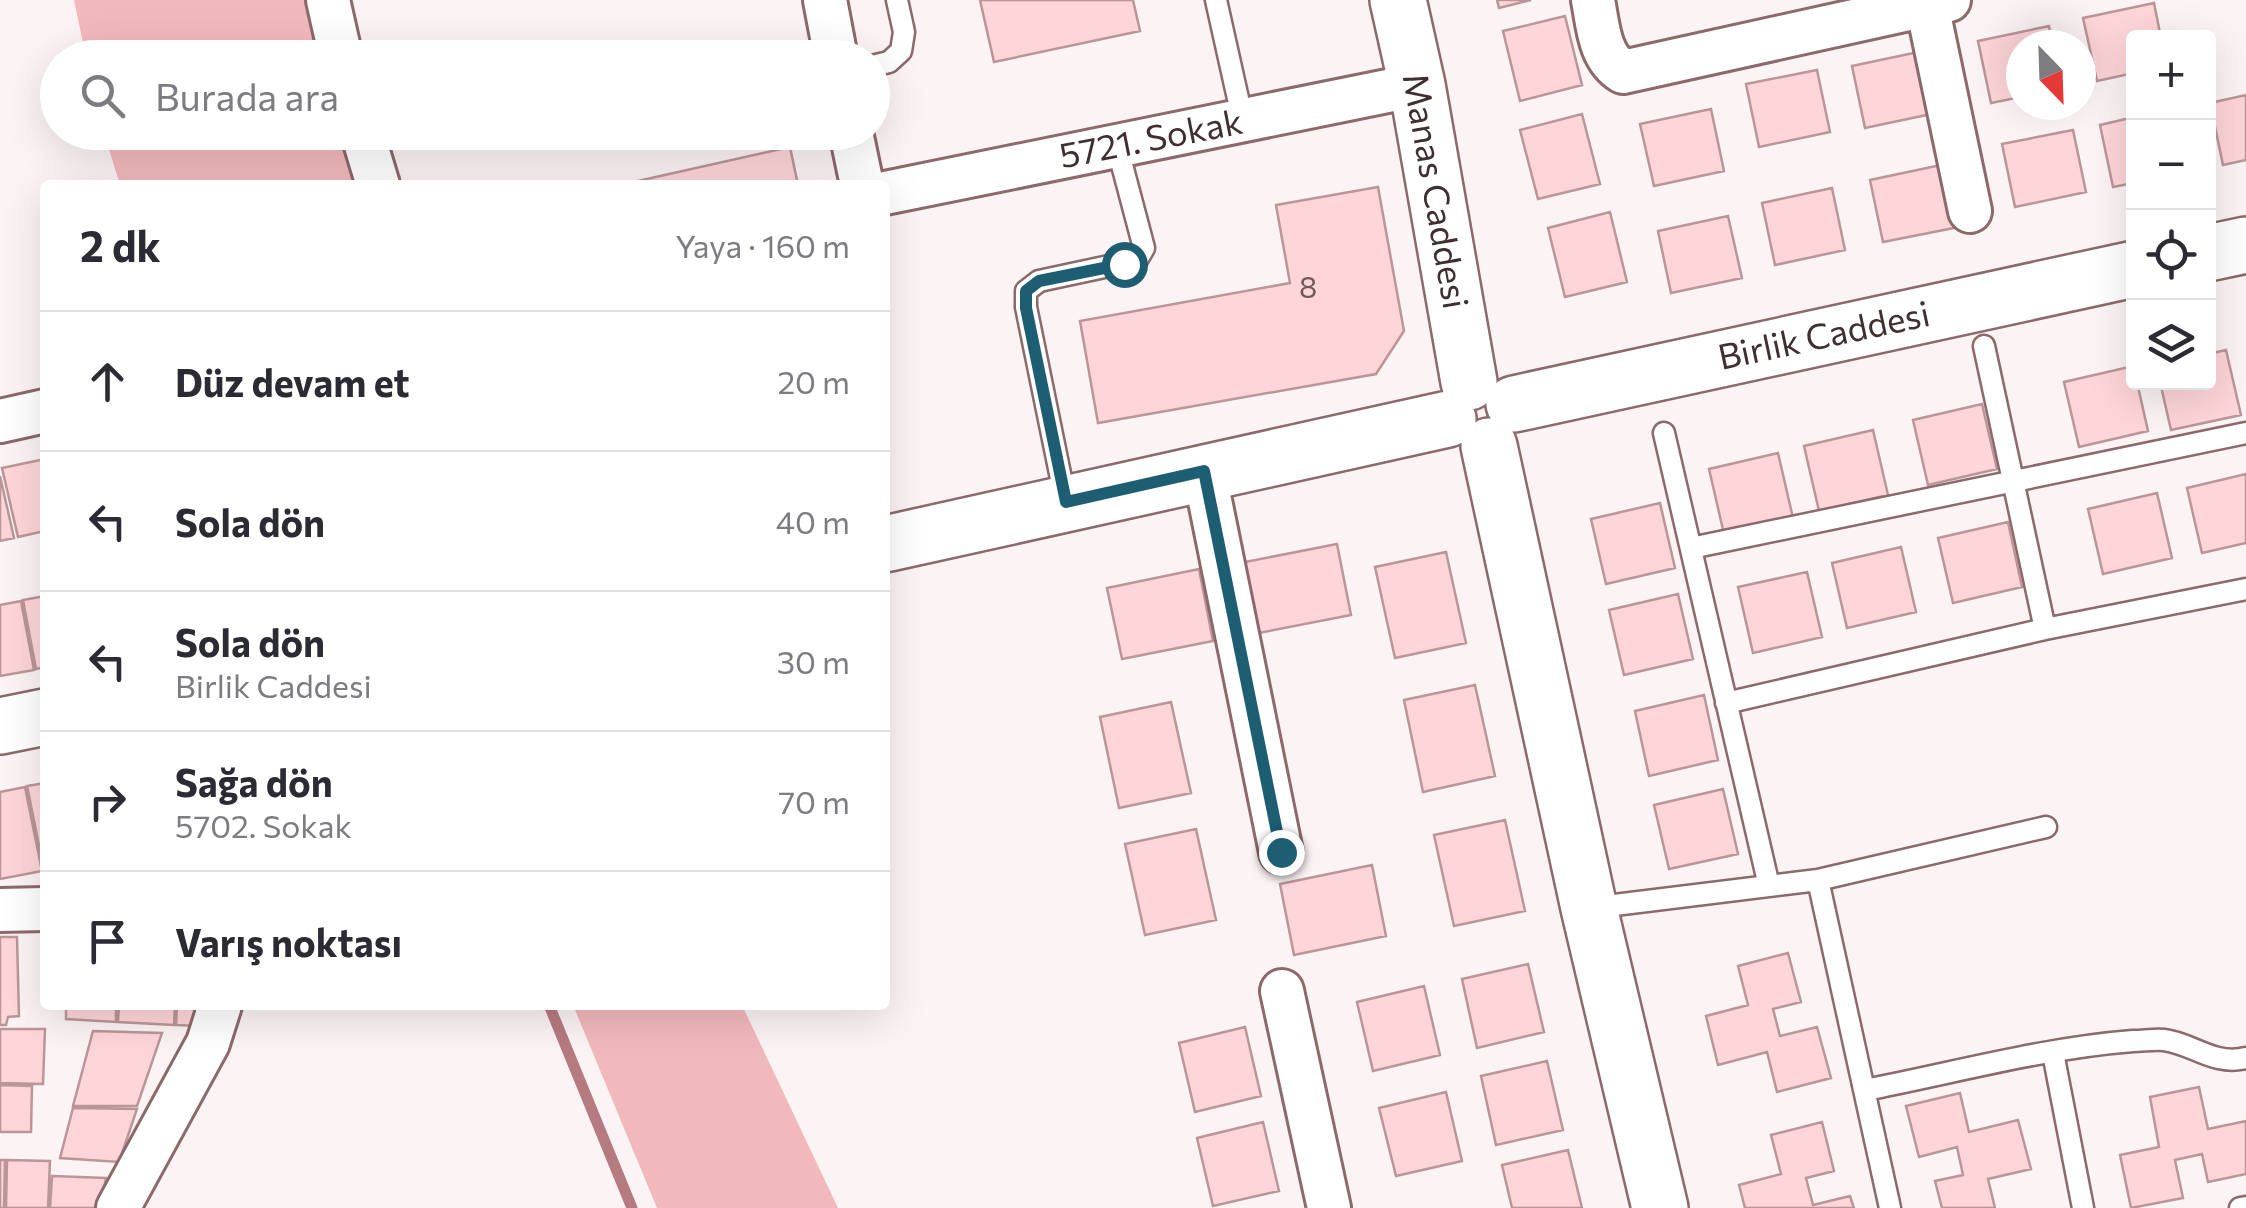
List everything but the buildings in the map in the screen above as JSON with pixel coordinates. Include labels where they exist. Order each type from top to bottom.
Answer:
[{"type":"street","points":[[328,0],[337,40]]},
{"type":"street","points":[[825,0],[833,40]]},
{"type":"street","name":"Manas Caddesi","points":[[1398,0],[1480,413],[1660,1208]]},
{"type":"street","points":[[1593,0],[1604,50],[1612,65],[1623,72],[1938,2],[1970,211]]},
{"type":"street","name":"5721. Sokak","points":[[890,192],[1417,85]]},
{"type":"street","points":[[367,150],[376,180]]},
{"type":"street","points":[[855,150],[861,180]]},
{"type":"street","points":[[2216,251],[2246,245]]},
{"type":"street","name":"Birlik Caddesi","points":[[890,543],[2126,271]]},
{"type":"street","points":[[0,420],[40,412]]},
{"type":"street","points":[[1204,471],[1281,852]]},
{"type":"street","points":[[0,726],[40,718]]},
{"type":"street","points":[[0,910],[40,909]]},
{"type":"street","points":[[1282,992],[1329,1208]]},
{"type":"street","points":[[118,1208],[208,1043],[218,1010]]},
{"type":"lane","points":[[890,61],[902,51],[904,32],[897,0]]},
{"type":"lane","points":[[1216,0],[1243,121]]},
{"type":"lane","points":[[1066,502],[1026,308],[1026,291],[1039,281],[1137,260],[1144,248],[1116,146]]},
{"type":"lane","points":[[1984,346],[2045,629]]},
{"type":"lane","points":[[1690,548],[2246,433]]},
{"type":"lane","points":[[1664,434],[1769,886]]},
{"type":"lane","points":[[1726,703],[2045,629],[2246,589]]},
{"type":"lane","points":[[1589,908],[1818,880],[2046,828]]},
{"type":"lane","points":[[1818,880],[1890,1208]]},
{"type":"lane","points":[[1865,1090],[2053,1053],[2167,1040],[2199,1054],[2246,1058]]},
{"type":"lane","points":[[2053,1053],[2083,1208]]},
{"type":"shaded area","points":[[74,0],[317,0],[323,40],[82,40]]},
{"type":"shaded area","points":[[109,150],[354,150],[366,180],[118,180]]},
{"type":"shaded area","points":[[575,1010],[744,1010],[838,1208],[657,1208]]},
{"type":"waterway","points":[[551,1010],[632,1208]]},
{"type":"route","points":[[1124,264],[1039,281],[1026,291],[1026,308],[1066,502],[1204,471],[1281,852]]}]
